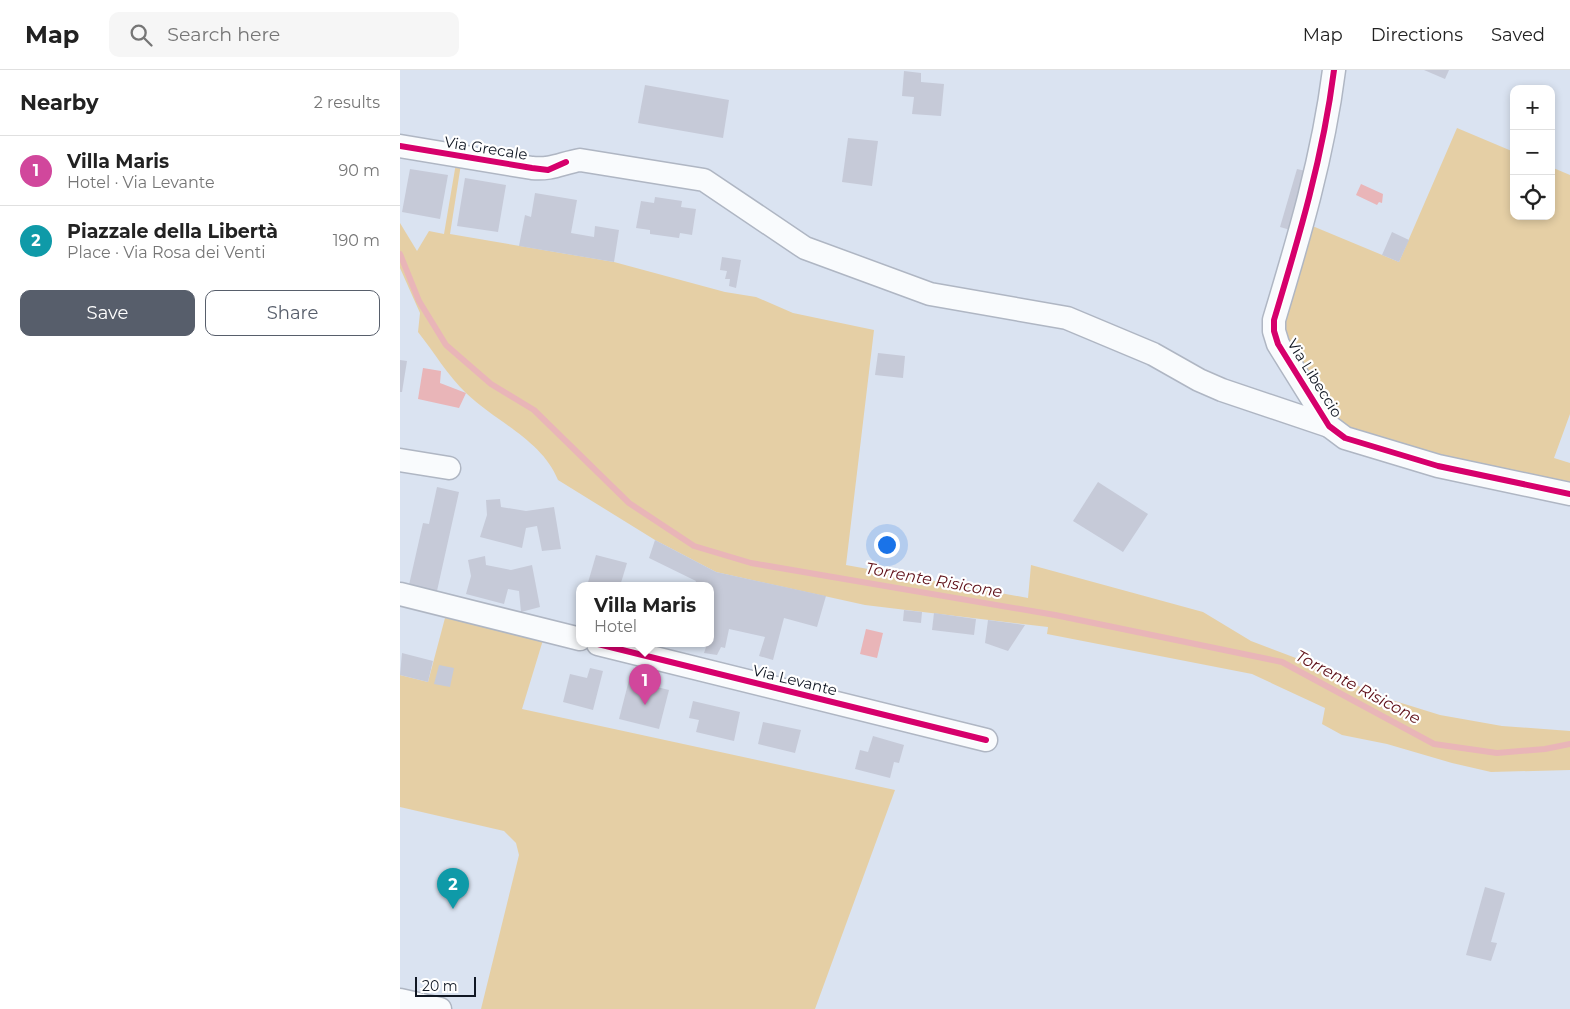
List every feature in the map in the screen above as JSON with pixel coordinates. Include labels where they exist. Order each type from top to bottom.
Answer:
[{"type":"street","name":"Via Libeccio","points":[[1334,70],[1328,124],[1274,320],[1274,331],[1278,344],[1329,426],[1345,438],[1362,445],[1438,466],[1570,494]]},
{"type":"street","name":"Via Grecale","points":[[400,146],[548,170],[566,162],[580,160],[704,180],[805,248],[930,294],[1067,318],[1153,354],[1198,380],[1222,390],[1329,426]]},
{"type":"street","points":[[400,460],[449,468]]},
{"type":"street","points":[[400,594],[576,638]]},
{"type":"street","name":"Via Levante","points":[[610,647],[986,740]]},
{"type":"street","points":[[400,1000],[440,1009]]},
{"type":"shaded area","points":[[1457,128],[1510,150],[1510,220],[1555,220],[1555,169],[1570,175],[1570,414],[1554,458],[1570,463],[1570,485],[1494,472],[1338,425],[1283,332],[1285,303],[1310,225],[1399,262]]},
{"type":"shaded area","points":[[456,163],[461,164],[450,234],[614,262],[725,292],[756,297],[793,313],[874,330],[846,565],[1028,598],[1031,565],[1203,612],[1251,641],[1309,663],[1382,697],[1440,715],[1502,726],[1570,731],[1570,770],[1491,772],[1452,763],[1387,744],[1342,735],[1322,724],[1325,708],[1252,674],[1047,634],[1048,627],[865,605],[716,572],[655,540],[558,480],[551,466],[530,443],[459,386],[418,332],[420,313],[400,268],[400,223],[417,251],[429,231],[444,234]]},
{"type":"shaded area","points":[[1361,184],[1383,194],[1382,203],[1379,202],[1377,205],[1356,195]]},
{"type":"shaded area","points":[[423,368],[441,371],[440,383],[466,393],[459,408],[418,399]]},
{"type":"shaded area","points":[[445,618],[543,640],[522,709],[895,790],[815,1009],[481,1009],[519,855],[516,843],[504,831],[400,807],[400,675],[428,682]]},
{"type":"shaded area","points":[[866,629],[883,633],[877,658],[860,654]]},
{"type":"building","points":[[1424,70],[1449,70],[1445,79]]},
{"type":"building","points":[[904,71],[921,73],[921,82],[944,84],[941,116],[912,114],[914,97],[902,96]]},
{"type":"building","points":[[645,85],[729,100],[723,138],[638,123]]},
{"type":"building","points":[[848,138],[878,141],[872,186],[842,182]]},
{"type":"building","points":[[410,169],[448,175],[440,219],[402,212]]},
{"type":"building","points":[[1297,169],[1310,172],[1294,231],[1280,227]]},
{"type":"building","points":[[465,178],[506,185],[498,232],[457,226]]},
{"type":"building","points":[[535,193],[577,200],[571,233],[594,237],[595,226],[619,230],[614,262],[519,246],[525,215],[531,217]]},
{"type":"building","points":[[655,197],[682,201],[681,207],[696,209],[692,235],[680,233],[679,238],[650,234],[650,230],[636,228],[641,201],[654,203]]},
{"type":"building","points":[[1392,232],[1409,240],[1399,262],[1382,255]]},
{"type":"building","points":[[722,257],[741,260],[736,288],[729,286],[730,279],[725,279],[727,271],[720,270]]},
{"type":"building","points":[[878,353],[905,356],[903,378],[875,375]]},
{"type":"building","points":[[400,360],[407,361],[402,392],[400,392]]},
{"type":"building","points":[[1098,482],[1148,514],[1123,552],[1073,521]]},
{"type":"building","points":[[437,487],[459,492],[437,591],[409,585],[423,523],[429,524]]},
{"type":"building","points":[[500,499],[501,507],[526,511],[554,507],[561,549],[542,551],[537,526],[526,528],[522,548],[480,537],[487,515],[486,500]]},
{"type":"building","points":[[655,540],[716,572],[826,596],[817,627],[784,618],[773,660],[759,656],[765,637],[729,629],[725,648],[721,647],[717,655],[704,653],[706,647],[714,647],[714,582],[696,582],[649,558]]},
{"type":"building","points":[[596,555],[627,563],[621,582],[588,582]]},
{"type":"building","points":[[485,556],[486,565],[511,570],[532,565],[540,607],[521,612],[519,591],[508,589],[504,604],[466,594],[471,576],[468,560]]},
{"type":"building","points":[[904,610],[922,612],[921,623],[903,621]]},
{"type":"building","points":[[934,613],[976,619],[974,635],[932,630]]},
{"type":"building","points":[[988,620],[1025,625],[1008,651],[985,643]]},
{"type":"building","points":[[402,653],[433,661],[428,682],[400,675]]},
{"type":"building","points":[[439,665],[454,668],[450,687],[434,684]]},
{"type":"building","points":[[590,668],[603,671],[593,710],[563,702],[570,674],[587,678]]},
{"type":"building","points":[[629,680],[669,690],[659,729],[619,719]]},
{"type":"building","points":[[693,701],[740,712],[734,741],[696,732],[699,720],[689,718]]},
{"type":"building","points":[[763,722],[801,730],[795,753],[758,744]]},
{"type":"building","points":[[873,736],[904,745],[899,763],[894,762],[890,778],[855,769],[860,750],[868,752]]},
{"type":"building","points":[[1485,887],[1505,893],[1491,942],[1497,943],[1491,961],[1466,955]]},
{"type":"waterway","name":"Torrente Risicone","points":[[400,254],[419,301],[446,345],[491,384],[534,410],[629,503],[694,546],[751,563],[1055,615],[1282,662],[1434,744],[1497,753],[1545,749],[1570,744]]},
{"type":"cycle path","points":[[1334,70],[1317,165],[1274,320],[1274,331],[1278,344],[1329,426],[1345,438],[1438,466],[1570,494]]},
{"type":"cycle path","points":[[400,146],[548,170],[566,162]]},
{"type":"cycle path","points":[[610,647],[986,740]]},
{"type":"place","name":"Villa Maris","points":[[645,705]]},
{"type":"place","name":"Piazzale della Libertà","points":[[453,909]]}]
